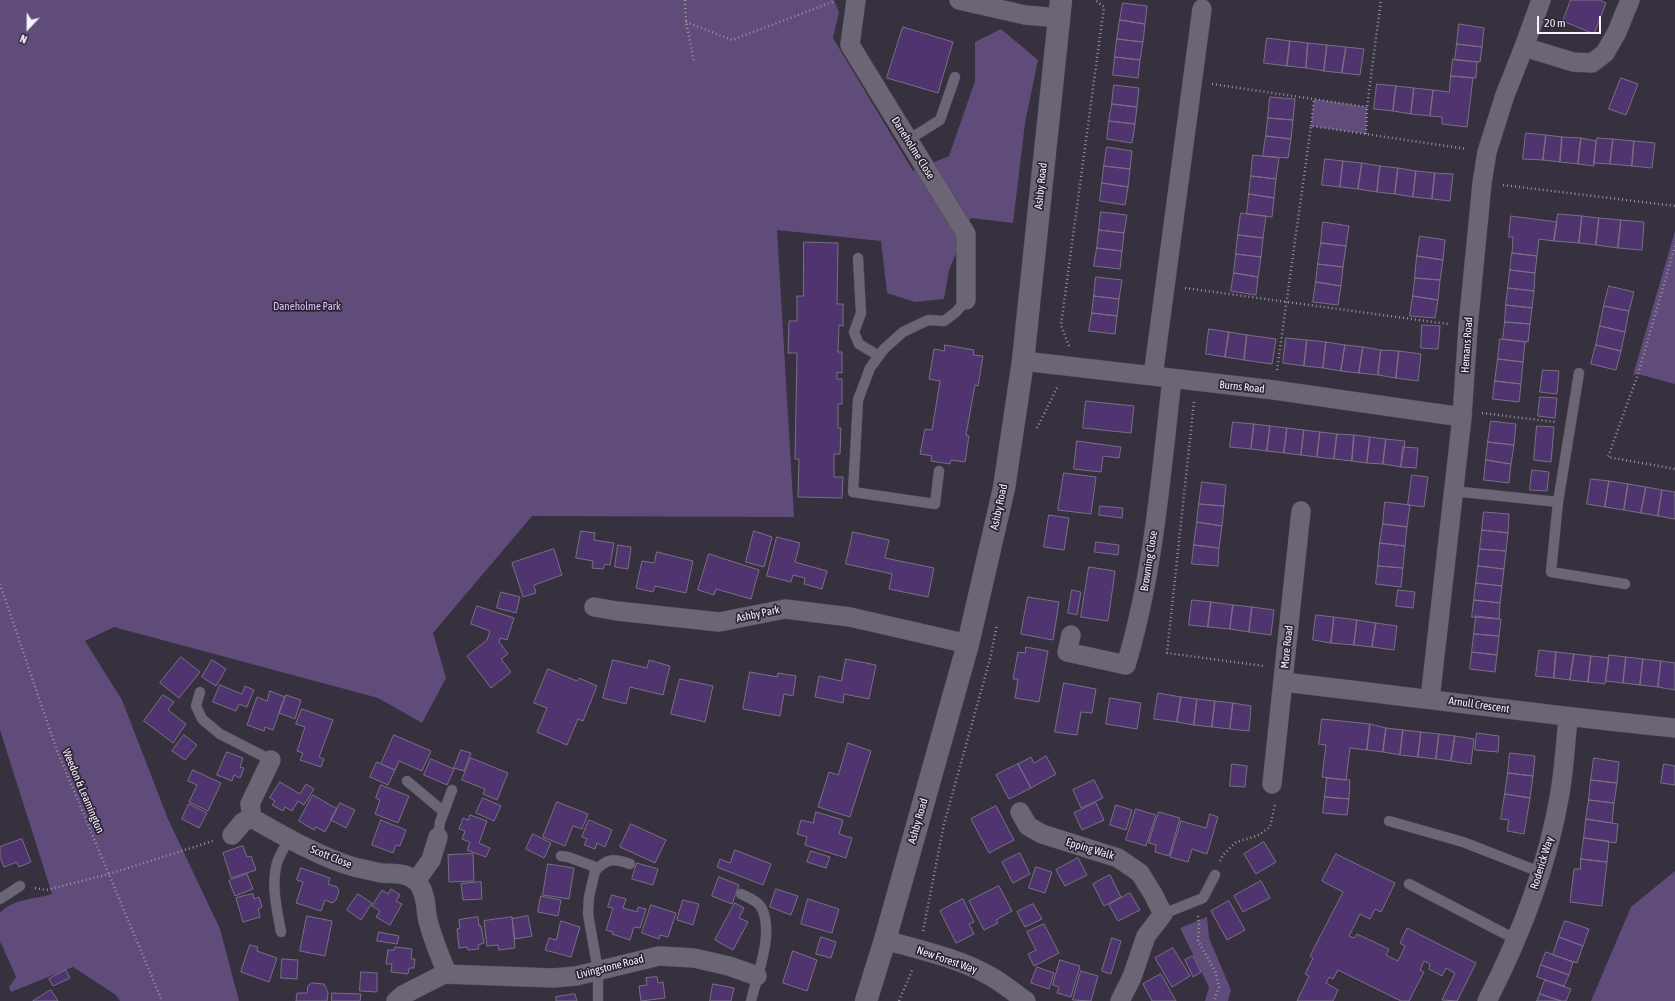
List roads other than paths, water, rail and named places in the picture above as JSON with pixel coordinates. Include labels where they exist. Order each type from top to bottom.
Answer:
[{"type":"street","name":"Daneholme Close","points":[[856,0],[850,45],[966,234],[966,300]]},
{"type":"street","points":[[959,0],[1025,15],[1060,9]]},
{"type":"street","name":"Hemans Road","points":[[1430,699],[1462,414],[1468,327],[1482,183],[1487,152],[1505,95],[1541,0]]},
{"type":"street","points":[[1524,47],[1573,62],[1592,63],[1605,53],[1617,32],[1630,0]]},
{"type":"street","name":"Ashby Road","points":[[866,1001],[885,940],[968,644],[1004,488],[1022,361],[1060,9]]},
{"type":"street","points":[[1153,376],[1202,9]]},
{"type":"street","name":"Burns Road","points":[[1022,361],[1274,390],[1462,414]]},
{"type":"street","name":"Browning Close","points":[[1071,635],[1067,652],[1126,665],[1136,632],[1144,594],[1155,519],[1172,379]]},
{"type":"street","name":"More Road","points":[[1272,784],[1301,511]]},
{"type":"street","name":"Ashby Park","points":[[594,607],[617,612],[719,622],[785,609],[850,617],[968,644]]},
{"type":"street","name":"Arnull Crescent","points":[[1284,676],[1430,699],[1568,717],[1675,728]]},
{"type":"street","name":"Roderick Way","points":[[1487,1001],[1528,908],[1551,836],[1560,792],[1568,717]]},
{"type":"street","points":[[232,835],[243,822],[252,818],[250,804],[271,760]]},
{"type":"street","name":"Epping Walk","points":[[1020,812],[1028,826],[1042,834],[1118,858],[1140,873],[1163,914]]},
{"type":"street","name":"Scott Close","points":[[252,818],[321,854],[354,867],[381,873],[396,873],[407,876],[416,881]]},
{"type":"street","points":[[438,837],[431,860],[416,881],[425,897],[428,921],[447,973]]},
{"type":"street","points":[[1120,1001],[1132,977],[1146,936],[1163,914]]},
{"type":"street","name":"New Forest Way","points":[[885,940],[952,959],[964,964],[991,976],[1026,1001]]},
{"type":"street","name":"Livingstone Road","points":[[396,1001],[403,995],[447,973],[554,978],[576,976],[658,956],[694,958],[729,966],[757,976]]},
{"type":"lane","points":[[908,140],[940,120],[955,77]]},
{"type":"lane","points":[[858,258],[861,312],[854,332],[859,344],[879,356]]},
{"type":"lane","points":[[940,471],[935,504],[854,492],[858,400],[870,368],[879,356],[903,332],[928,320],[944,321],[956,312],[966,300]]},
{"type":"lane","points":[[1579,373],[1558,502],[1551,572],[1625,584]]},
{"type":"lane","points":[[1453,491],[1558,502]]},
{"type":"lane","points":[[200,692],[196,706],[202,719],[220,734],[271,760]]},
{"type":"lane","points":[[407,781],[444,812]]},
{"type":"lane","points":[[438,837],[440,822],[452,790]]},
{"type":"lane","points":[[1390,821],[1463,842],[1540,872]]},
{"type":"lane","points":[[281,932],[276,906],[274,882],[278,862],[289,838]]},
{"type":"lane","points":[[561,856],[593,866],[595,871]]},
{"type":"lane","points":[[598,1001],[598,971],[588,914],[589,896],[595,871],[601,864],[611,859],[620,860],[630,864]]},
{"type":"lane","points":[[1163,914],[1203,898],[1215,874]]},
{"type":"lane","points":[[1409,884],[1515,939]]},
{"type":"lane","points":[[0,899],[20,886]]},
{"type":"lane","points":[[740,894],[753,900],[761,906],[767,935],[751,1001]]},
{"type":"park label","name":"Daneholme Park","points":[[307,307]]}]
